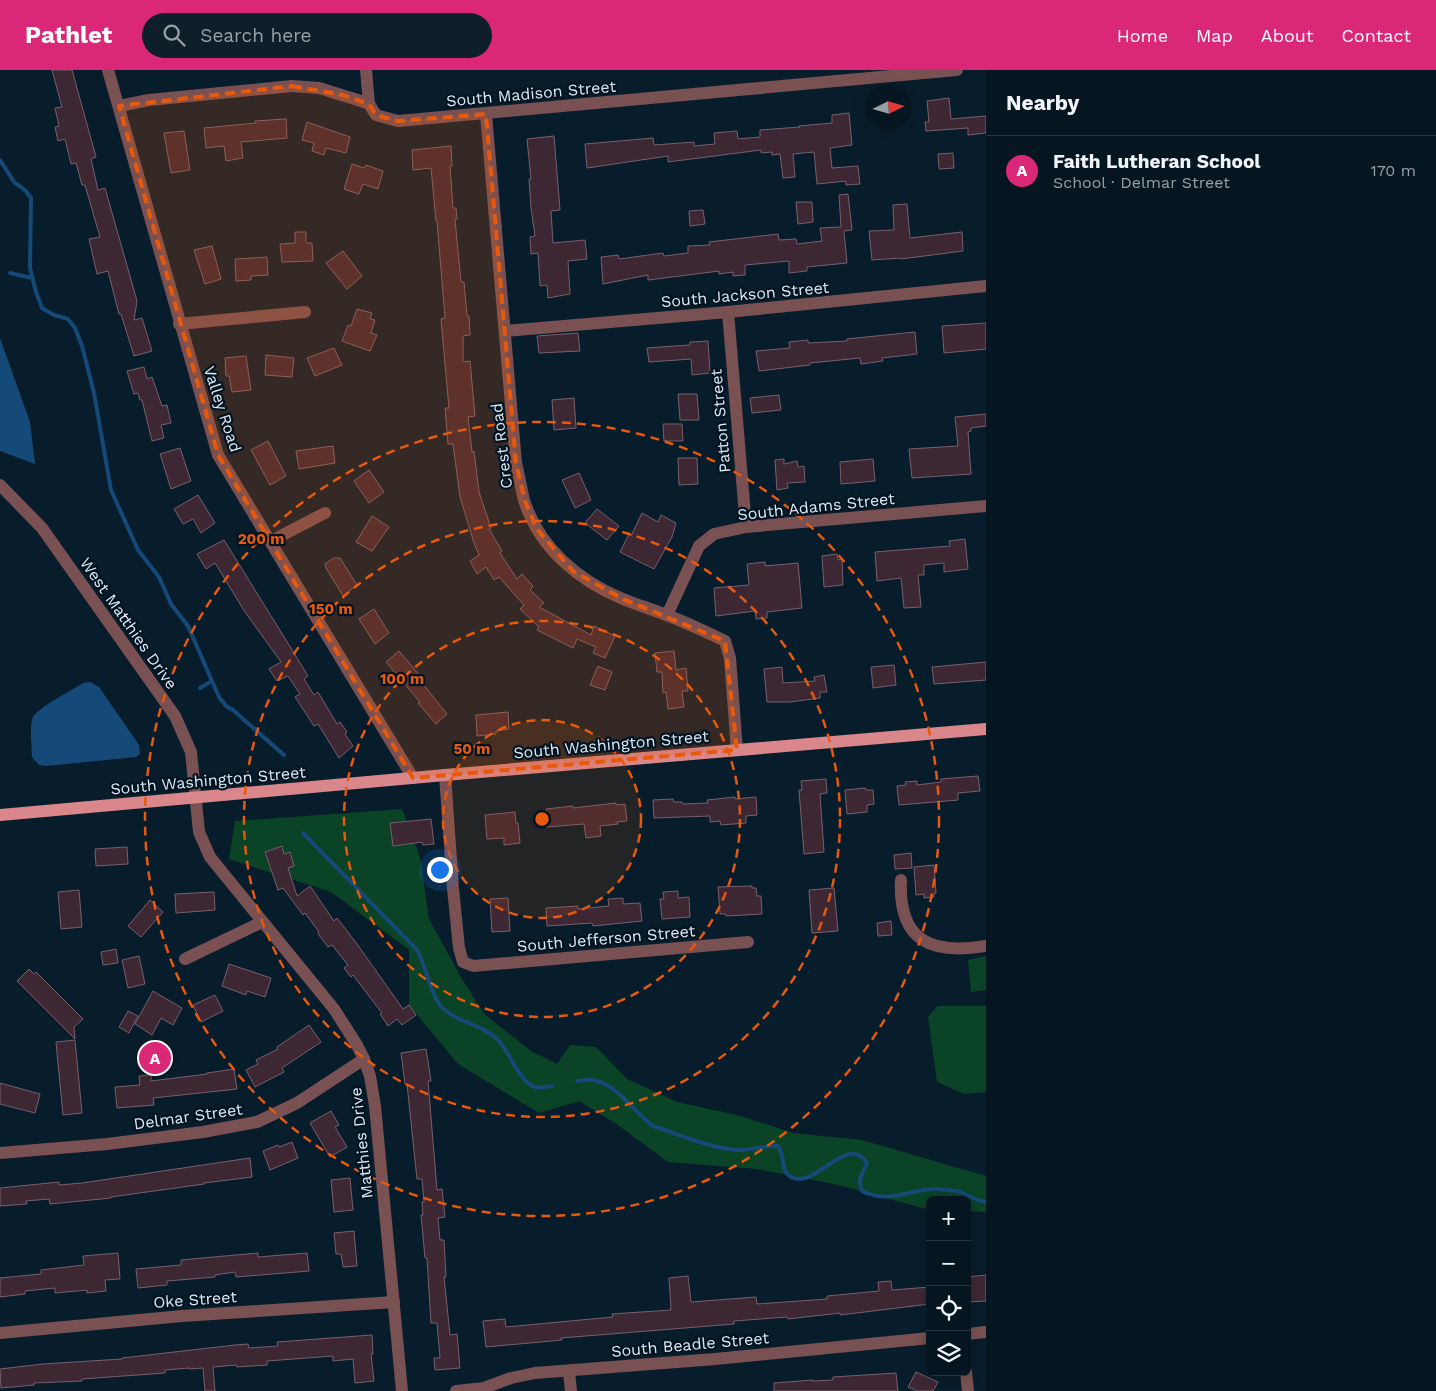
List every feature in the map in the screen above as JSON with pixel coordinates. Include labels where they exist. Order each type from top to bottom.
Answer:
[{"type":"main road","name":"South Washington Street","points":[[0,815],[445,774],[986,729]]},
{"type":"street","name":"Valley Road","points":[[108,70],[179,324],[218,455],[413,778]]},
{"type":"street","points":[[366,70],[369,104]]},
{"type":"street","name":"South Madison Street","points":[[118,106],[149,100],[292,86],[320,88],[369,104],[376,115],[398,121],[925,71],[957,70]]},
{"type":"street","name":"Crest Road","points":[[486,114],[516,463],[525,501],[537,529],[554,552],[574,571],[596,586],[623,599],[667,615],[725,641],[730,658],[737,750]]},
{"type":"street","name":"South Jackson Street","points":[[506,331],[728,312],[986,286]]},
{"type":"street","points":[[179,324],[305,312]]},
{"type":"street","name":"Patton Street","points":[[728,312],[746,527]]},
{"type":"street","name":"West Matthies Drive","points":[[0,486],[42,528],[175,716],[191,752],[194,797]]},
{"type":"street","name":"South Adams Street","points":[[667,615],[699,546],[714,534],[746,527],[986,506]]},
{"type":"street","points":[[271,541],[325,514]]},
{"type":"street","name":"South Jefferson Street","points":[[445,774],[459,948],[463,962],[473,966],[748,942]]},
{"type":"street","name":"Matthies Drive","points":[[194,797],[199,832],[210,857],[334,1009],[357,1045],[370,1076],[375,1106],[402,1391]]},
{"type":"street","points":[[902,880],[900,899],[904,917],[912,932],[938,947],[970,948],[986,946]]},
{"type":"street","points":[[184,959],[262,922]]},
{"type":"street","name":"Delmar Street","points":[[0,1153],[116,1143],[203,1132],[257,1122],[296,1103],[364,1059]]},
{"type":"street","name":"Oke Street","points":[[0,1333],[182,1316],[394,1302]]},
{"type":"street","points":[[971,1334],[986,1332]]},
{"type":"street","name":"South Beadle Street","points":[[456,1391],[484,1388],[511,1378],[534,1373],[569,1372],[926,1338]]},
{"type":"street","points":[[569,1372],[571,1391]]},
{"type":"street","points":[[966,1376],[968,1391]]},
{"type":"highlighted area","points":[[292,86],[343,95],[369,104],[376,115],[398,121],[486,114],[516,463],[525,501],[537,529],[573,571],[623,599],[725,641],[737,750],[413,778],[218,455],[119,106]]},
{"type":"green space","points":[[402,809],[420,857],[429,919],[462,979],[484,1014],[531,1051],[557,1064],[570,1045],[596,1047],[627,1079],[677,1102],[741,1116],[793,1133],[862,1140],[986,1176],[986,1213],[971,1211],[971,1196],[926,1196],[926,1209],[839,1185],[757,1169],[668,1162],[615,1123],[579,1101],[539,1113],[458,1064],[409,1005],[409,950],[331,892],[229,859],[235,821]]},
{"type":"green space","points":[[986,956],[986,990],[971,992],[968,960]]},
{"type":"green space","points":[[937,1006],[986,1006],[986,1092],[964,1094],[937,1082],[928,1017]]},
{"type":"water","points":[[0,338],[30,422],[35,464],[0,451]]},
{"type":"water","points":[[90,682],[99,687],[139,745],[140,754],[136,757],[46,766],[39,765],[32,757],[31,731],[33,717],[42,708],[56,699],[83,683]]},
{"type":"building","points":[[52,70],[72,70],[96,157],[91,159],[98,190],[105,188],[137,301],[134,320],[142,318],[152,351],[134,356],[121,314],[119,314],[108,271],[97,274],[89,239],[100,237],[85,185],[82,185],[76,163],[71,164],[65,139],[58,141],[55,127],[59,126],[55,108],[62,107]]},
{"type":"building","points":[[949,98],[951,119],[986,116],[986,133],[968,135],[968,128],[926,131],[925,122],[929,122],[927,101]]},
{"type":"building","points":[[849,113],[852,145],[830,148],[832,168],[858,166],[860,184],[846,185],[846,181],[817,184],[814,152],[793,154],[795,177],[783,178],[780,154],[772,155],[772,152],[761,153],[761,150],[668,162],[668,156],[587,168],[585,144],[653,138],[654,145],[694,142],[694,146],[715,144],[714,133],[737,131],[738,139],[760,137],[760,130],[832,123],[832,115]]},
{"type":"building","points":[[286,119],[287,138],[241,142],[243,158],[226,161],[224,146],[206,148],[204,128]]},
{"type":"building","points":[[307,122],[350,137],[346,153],[326,148],[324,155],[312,151],[314,143],[302,140]]},
{"type":"building","points":[[184,131],[190,170],[171,173],[164,133]]},
{"type":"building","points":[[554,136],[560,210],[551,211],[553,243],[585,240],[587,259],[568,261],[570,294],[548,298],[547,285],[540,286],[538,253],[531,254],[530,237],[535,236],[531,208],[529,179],[531,179],[527,139]]},
{"type":"building","points":[[451,146],[452,166],[450,166],[453,208],[456,208],[457,219],[455,219],[461,282],[464,282],[467,316],[469,316],[470,335],[463,336],[463,362],[470,361],[475,416],[468,417],[479,492],[491,528],[489,529],[502,551],[500,553],[517,579],[522,574],[533,586],[530,590],[544,603],[539,607],[591,635],[594,626],[615,636],[605,658],[593,653],[596,647],[577,639],[573,648],[537,630],[539,627],[520,609],[524,605],[499,577],[494,580],[486,567],[477,574],[470,561],[479,555],[460,497],[453,444],[448,444],[445,408],[449,408],[441,319],[445,318],[431,168],[413,170],[412,150]]},
{"type":"building","points":[[953,153],[954,168],[939,169],[938,154]]},
{"type":"building","points":[[352,164],[364,168],[366,165],[383,171],[378,189],[363,184],[359,194],[344,189]]},
{"type":"building","points":[[848,194],[852,230],[844,231],[847,263],[807,267],[807,271],[789,273],[789,261],[745,265],[745,275],[733,276],[733,272],[719,274],[719,271],[648,280],[648,275],[603,284],[601,257],[618,255],[619,259],[663,253],[664,256],[688,253],[688,246],[710,245],[709,242],[778,234],[779,240],[796,239],[797,244],[822,241],[820,228],[841,227],[839,195]]},
{"type":"building","points":[[796,202],[812,202],[813,222],[798,224]]},
{"type":"building","points":[[907,204],[910,238],[962,232],[963,251],[901,259],[872,260],[869,231],[894,230],[893,205]]},
{"type":"building","points":[[703,210],[705,224],[690,226],[689,211]]},
{"type":"building","points":[[295,232],[306,232],[306,243],[312,243],[313,261],[282,262],[280,244],[295,243]]},
{"type":"building","points":[[212,246],[221,279],[205,284],[194,250]]},
{"type":"building","points":[[343,251],[362,276],[347,289],[326,263]]},
{"type":"building","points":[[267,257],[268,275],[251,276],[251,280],[236,281],[235,259]]},
{"type":"building","points":[[357,309],[372,313],[370,319],[375,320],[371,333],[377,335],[370,351],[342,341],[348,325],[351,326]]},
{"type":"building","points":[[986,323],[986,349],[944,353],[942,326]]},
{"type":"building","points":[[915,332],[917,354],[882,358],[883,361],[861,364],[860,358],[759,371],[756,351],[790,348],[789,342],[808,340],[808,343],[847,341],[847,339]]},
{"type":"building","points":[[578,333],[580,351],[539,353],[537,336]]},
{"type":"building","points":[[708,341],[710,373],[692,375],[691,359],[649,362],[647,348],[690,345],[690,342]]},
{"type":"building","points":[[334,348],[342,365],[315,376],[307,358]]},
{"type":"building","points":[[266,355],[294,358],[292,377],[265,375]]},
{"type":"building","points":[[246,356],[251,390],[232,392],[229,376],[226,376],[225,358]]},
{"type":"building","points":[[144,367],[147,379],[152,377],[162,406],[167,405],[171,423],[161,425],[164,438],[152,441],[142,400],[140,400],[138,393],[134,394],[127,371]]},
{"type":"building","points":[[678,394],[697,394],[699,420],[680,420]]},
{"type":"building","points":[[779,395],[781,410],[752,413],[750,398]]},
{"type":"building","points":[[574,398],[576,428],[554,430],[552,400]]},
{"type":"building","points":[[986,414],[986,426],[971,428],[971,431],[968,432],[971,474],[912,478],[909,449],[958,446],[955,417]]},
{"type":"building","points":[[663,424],[682,424],[683,441],[664,441]]},
{"type":"building","points":[[268,441],[286,476],[270,485],[251,450]]},
{"type":"building","points":[[333,446],[335,463],[299,469],[296,451]]},
{"type":"building","points":[[180,448],[191,481],[171,489],[160,454]]},
{"type":"building","points":[[678,458],[697,458],[698,484],[679,485]]},
{"type":"building","points":[[784,459],[784,464],[797,461],[798,467],[804,466],[805,482],[787,483],[788,488],[777,490],[775,460]]},
{"type":"building","points":[[873,459],[875,481],[841,484],[840,462]]},
{"type":"building","points":[[369,470],[384,492],[369,503],[354,481]]},
{"type":"building","points":[[579,473],[591,500],[575,508],[562,480]]},
{"type":"building","points":[[198,495],[215,523],[201,533],[193,519],[183,524],[174,509]]},
{"type":"building","points":[[597,509],[619,526],[607,540],[585,523]]},
{"type":"building","points":[[642,513],[658,522],[661,515],[676,523],[672,537],[654,569],[620,552],[629,534],[631,536]]},
{"type":"building","points":[[372,516],[389,527],[372,551],[356,542]]},
{"type":"building","points":[[965,539],[968,569],[944,572],[944,563],[924,565],[924,575],[918,575],[921,607],[904,608],[901,578],[877,581],[875,552],[950,546],[949,541]]},
{"type":"building","points":[[224,540],[308,676],[304,679],[314,695],[318,692],[337,724],[340,722],[347,732],[345,734],[353,746],[339,758],[318,724],[314,726],[295,697],[300,694],[288,676],[277,681],[269,669],[281,662],[245,612],[215,563],[206,569],[197,554]]},
{"type":"building","points":[[837,554],[838,560],[842,559],[843,585],[824,587],[822,556]]},
{"type":"building","points":[[334,558],[340,558],[357,585],[343,596],[325,564]]},
{"type":"building","points":[[765,562],[765,566],[798,563],[802,608],[767,612],[767,618],[756,619],[755,611],[716,616],[714,588],[749,585],[747,564]]},
{"type":"building","points":[[374,609],[389,633],[375,644],[359,619]]},
{"type":"building","points":[[399,651],[421,677],[419,679],[447,714],[436,724],[386,662]]},
{"type":"building","points":[[674,651],[676,670],[686,668],[688,691],[682,691],[684,707],[668,709],[666,692],[663,693],[662,672],[657,672],[655,653]]},
{"type":"building","points":[[986,662],[986,680],[934,684],[932,667]]},
{"type":"building","points":[[894,665],[896,685],[873,688],[871,667]]},
{"type":"building","points":[[598,666],[612,672],[605,690],[590,685]]},
{"type":"building","points":[[782,667],[783,683],[815,681],[814,677],[824,675],[827,692],[820,692],[820,698],[790,702],[767,702],[764,669]]},
{"type":"building","points":[[508,712],[509,729],[496,731],[496,734],[477,736],[476,715]]},
{"type":"building","points":[[978,776],[980,791],[958,793],[958,800],[899,805],[897,786],[906,785],[905,782],[917,781],[917,785],[941,782],[941,779]]},
{"type":"building","points":[[826,779],[827,793],[820,794],[824,852],[804,854],[799,790],[802,790],[801,781]]},
{"type":"building","points":[[865,788],[866,790],[873,790],[874,804],[867,805],[867,812],[847,814],[845,790]]},
{"type":"building","points":[[735,797],[735,799],[756,797],[757,815],[746,816],[746,823],[721,825],[720,821],[710,822],[710,816],[654,818],[653,800],[673,799],[674,802],[682,802],[683,804],[708,803],[707,800]]},
{"type":"building","points":[[616,803],[616,805],[625,804],[627,821],[600,826],[601,836],[586,838],[584,824],[547,827],[546,809]]},
{"type":"building","points":[[515,812],[520,843],[504,845],[504,838],[487,839],[485,815]]},
{"type":"building","points":[[431,819],[434,844],[423,845],[422,842],[393,846],[390,823]]},
{"type":"building","points":[[282,846],[284,854],[290,852],[294,866],[288,868],[297,896],[310,886],[334,921],[337,918],[357,944],[403,1009],[409,1005],[416,1015],[402,1025],[397,1019],[388,1026],[380,1014],[382,1013],[353,975],[351,977],[344,968],[348,965],[332,945],[328,947],[305,913],[303,915],[283,888],[278,890],[265,852]]},
{"type":"building","points":[[127,847],[128,864],[96,866],[95,849]]},
{"type":"building","points":[[911,853],[912,868],[895,869],[894,855]]},
{"type":"building","points":[[934,865],[936,893],[934,893],[934,897],[924,898],[924,894],[916,895],[914,867]]},
{"type":"building","points":[[752,886],[752,888],[756,888],[757,896],[761,896],[762,914],[726,916],[726,914],[720,914],[718,887]]},
{"type":"building","points":[[834,888],[838,931],[812,933],[809,890]]},
{"type":"building","points":[[79,890],[82,927],[61,929],[58,892]]},
{"type":"building","points":[[678,891],[678,898],[689,897],[690,917],[662,919],[660,899],[664,899],[663,892]]},
{"type":"building","points":[[214,892],[215,910],[176,913],[175,894]]},
{"type":"building","points":[[508,898],[510,931],[492,932],[490,899]]},
{"type":"building","points":[[623,898],[623,904],[640,903],[642,921],[593,926],[592,923],[547,926],[546,908],[578,906],[578,909],[609,906],[608,899]]},
{"type":"building","points":[[150,900],[163,912],[141,937],[128,926]]},
{"type":"building","points":[[891,921],[892,935],[878,936],[877,923]]},
{"type":"building","points":[[116,949],[118,963],[103,965],[101,952]]},
{"type":"building","points":[[139,956],[145,984],[128,988],[122,960]]},
{"type":"building","points":[[229,964],[271,978],[265,997],[247,991],[246,995],[222,986]]},
{"type":"building","points":[[29,969],[34,974],[36,972],[83,1019],[74,1027],[75,1039],[17,981]]},
{"type":"building","points":[[153,991],[182,1008],[173,1025],[161,1018],[152,1035],[135,1024]]},
{"type":"building","points":[[215,995],[223,1011],[201,1022],[193,1005]]},
{"type":"building","points":[[128,1011],[138,1016],[129,1033],[119,1027]]},
{"type":"building","points":[[309,1025],[321,1042],[282,1068],[284,1072],[255,1087],[246,1070],[258,1064],[256,1060],[278,1049],[277,1047]]},
{"type":"building","points":[[75,1040],[82,1113],[63,1115],[56,1042]]},
{"type":"building","points":[[426,1049],[431,1081],[428,1081],[437,1190],[442,1189],[445,1217],[438,1218],[440,1240],[444,1240],[446,1277],[444,1277],[450,1335],[457,1334],[460,1368],[435,1370],[434,1358],[440,1358],[437,1323],[431,1323],[427,1258],[425,1258],[421,1215],[423,1215],[422,1202],[424,1202],[422,1179],[417,1179],[407,1084],[405,1084],[401,1053]]},
{"type":"building","points":[[234,1069],[237,1089],[153,1098],[154,1105],[117,1108],[115,1087],[140,1085],[139,1076],[151,1075],[151,1081]]},
{"type":"building","points":[[0,1083],[40,1094],[35,1113],[0,1104]]},
{"type":"building","points":[[331,1111],[339,1125],[335,1127],[347,1147],[330,1157],[310,1123]]},
{"type":"building","points":[[292,1142],[298,1158],[270,1170],[263,1151]]},
{"type":"building","points":[[250,1158],[252,1177],[111,1198],[50,1204],[49,1199],[26,1201],[27,1204],[0,1206],[0,1188],[59,1182],[59,1185],[82,1183]]},
{"type":"building","points":[[350,1178],[353,1210],[334,1212],[331,1180]]},
{"type":"building","points":[[354,1231],[357,1266],[343,1267],[341,1254],[336,1254],[334,1233]]},
{"type":"building","points":[[118,1253],[120,1279],[105,1280],[106,1291],[87,1293],[87,1290],[55,1293],[55,1288],[25,1291],[25,1294],[0,1297],[0,1278],[41,1274],[41,1270],[84,1265],[83,1256]]},
{"type":"building","points":[[258,1253],[258,1257],[307,1253],[309,1271],[236,1277],[235,1272],[215,1275],[215,1277],[167,1281],[167,1285],[138,1288],[136,1269],[181,1265],[181,1260]]},
{"type":"building","points":[[986,1275],[986,1301],[971,1302],[971,1277]]},
{"type":"building","points":[[688,1276],[691,1302],[756,1297],[757,1304],[827,1299],[827,1296],[879,1291],[878,1282],[891,1281],[892,1290],[926,1287],[926,1304],[840,1315],[840,1313],[788,1319],[787,1317],[734,1321],[734,1324],[561,1338],[562,1340],[486,1347],[483,1321],[505,1319],[506,1327],[613,1317],[612,1314],[671,1310],[669,1278]]},
{"type":"building","points":[[372,1335],[373,1354],[371,1354],[374,1381],[355,1383],[353,1359],[333,1361],[333,1356],[267,1361],[267,1365],[213,1367],[215,1391],[205,1391],[203,1368],[165,1370],[165,1373],[82,1379],[82,1381],[34,1383],[34,1385],[1,1388],[0,1369],[122,1359],[235,1345],[248,1344],[249,1348],[278,1346],[277,1342]]},
{"type":"building","points":[[916,1372],[938,1382],[933,1391],[917,1391],[908,1387]]},
{"type":"building","points":[[896,1373],[898,1391],[774,1391],[774,1383],[833,1380],[833,1377]]},
{"type":"waterway","points":[[0,160],[14,182],[25,190],[31,198],[30,268],[36,292],[42,308],[54,315],[68,319],[75,328],[82,346],[94,393],[111,490],[138,550],[159,577],[171,604],[188,626],[219,697],[226,706],[284,755]]},
{"type":"waterway","points":[[10,273],[32,278]]},
{"type":"waterway","points":[[200,688],[212,681]]},
{"type":"waterway","points":[[303,833],[417,950],[439,1004],[450,1014],[495,1037],[505,1049],[521,1076],[532,1086],[539,1088],[552,1086]]},
{"type":"waterway","points":[[577,1081],[592,1080],[605,1084],[619,1094],[653,1126],[694,1140],[736,1150],[778,1146],[785,1171],[791,1177],[800,1179],[810,1176],[841,1157],[850,1154],[859,1155],[867,1163],[860,1179],[862,1191],[872,1195],[891,1196],[938,1189],[961,1192],[986,1202]]},
{"type":"place","name":"Faith Lutheran School","points":[[155,1058]]}]
